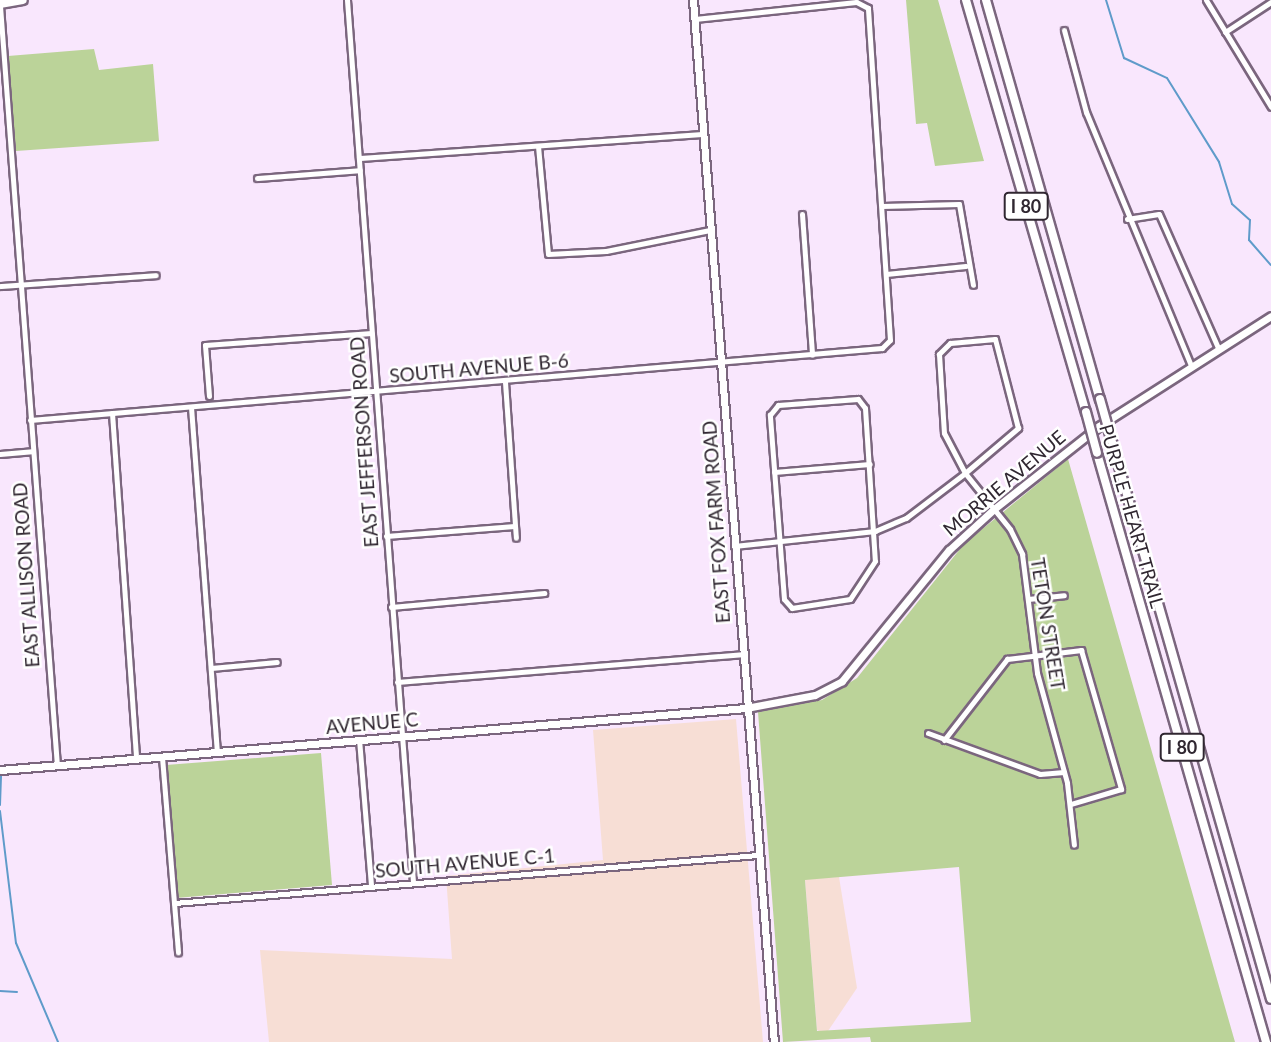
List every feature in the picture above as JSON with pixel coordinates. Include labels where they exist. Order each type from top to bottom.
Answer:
[{"type":"highway","points":[[0,5],[23,0]]},
{"type":"highway","name":"PURPLE HEART TRAIL","points":[[966,0],[1266,1042]]},
{"type":"highway","name":"PURPLE HEART TRAIL","points":[[986,0],[1271,999]]},
{"type":"main road","name":"EAST FOX FARM ROAD","points":[[693,0],[774,1042]]},
{"type":"main road","name":"MORRIE AVENUE","points":[[746,708],[796,701],[842,681],[948,550],[994,509],[1191,365],[1271,316]]},
{"type":"main road","name":"AVENUE C","points":[[0,770],[746,708]]},
{"type":"street","name":"EAST JEFFERSON ROAD","points":[[347,0],[413,882]]},
{"type":"street","points":[[1206,0],[1271,107]]},
{"type":"street","points":[[1225,32],[1271,2]]},
{"type":"street","points":[[695,19],[865,4],[886,274],[966,266]]},
{"type":"street","name":"EAST ALLISON ROAD","points":[[0,5],[57,765]]},
{"type":"street","points":[[1063,30],[1127,219],[1191,365]]},
{"type":"street","points":[[359,158],[703,134]]},
{"type":"street","points":[[538,146],[548,254],[606,251],[710,230]]},
{"type":"street","points":[[257,178],[360,170]]},
{"type":"street","points":[[882,206],[959,204],[966,266],[973,285]]},
{"type":"street","points":[[802,214],[812,355]]},
{"type":"street","points":[[1127,219],[1159,214],[1218,348]]},
{"type":"street","name":"SOUTH AVENUE B-6","points":[[30,420],[505,382],[882,348],[890,340],[886,274]]},
{"type":"street","points":[[0,286],[156,275]]},
{"type":"street","points":[[209,396],[205,345],[372,333]]},
{"type":"street","name":"TETON STREET","points":[[965,473],[1018,428],[995,339],[944,345],[944,433],[965,473],[994,509],[1022,554],[1034,653],[1071,804],[1073,841],[1063,838]]},
{"type":"street","points":[[505,382],[516,538]]},
{"type":"street","points":[[863,401],[870,464],[875,561],[850,599],[792,608],[784,598],[774,472],[770,415],[778,405],[863,401]]},
{"type":"street","points":[[191,407],[217,751]]},
{"type":"street","points":[[112,413],[136,759]]},
{"type":"street","points":[[0,454],[32,451]]},
{"type":"street","points":[[774,472],[870,464]]},
{"type":"street","points":[[734,546],[875,531],[906,518],[965,473]]},
{"type":"street","points":[[386,536],[516,526]]},
{"type":"street","points":[[391,607],[544,593]]},
{"type":"street","points":[[1028,599],[1064,595]]},
{"type":"street","points":[[944,740],[1002,662],[1034,653],[1081,650],[1121,789],[1071,804]]},
{"type":"street","points":[[397,682],[742,654]]},
{"type":"street","points":[[211,668],[277,662]]},
{"type":"street","points":[[928,733],[1040,774],[1064,772]]},
{"type":"street","points":[[359,740],[371,886]]},
{"type":"street","points":[[162,757],[178,953]]},
{"type":"street","name":"SOUTH AVENUE C-1","points":[[174,903],[758,855]]},
{"type":"shaded area","points":[[736,719],[763,1042],[269,1042],[260,950],[452,959],[446,876],[603,860],[593,730]]},
{"type":"shaded area","points":[[839,877],[857,988],[826,1034],[817,1030],[805,879]]},
{"type":"green space","points":[[906,0],[938,0],[984,161],[935,166],[927,123],[916,124]]},
{"type":"green space","points":[[94,49],[99,70],[153,64],[159,141],[16,151],[8,56]]},
{"type":"green space","points":[[1068,459],[1235,1042],[871,1042],[870,1037],[783,1042],[758,712],[822,700],[857,678],[964,544]],"holes":[[[959,867],[971,1022],[817,1031],[805,880]]]},
{"type":"green space","points":[[321,753],[332,885],[176,898],[166,765]]},
{"type":"waterway","points":[[1106,0],[1124,58],[1167,78],[1219,162],[1232,204],[1250,220],[1249,240],[1271,265]]},
{"type":"waterway","points":[[0,805],[1,776]]},
{"type":"waterway","points":[[0,811],[16,943],[58,1042]]},
{"type":"waterway","points":[[0,991],[17,992]]}]
